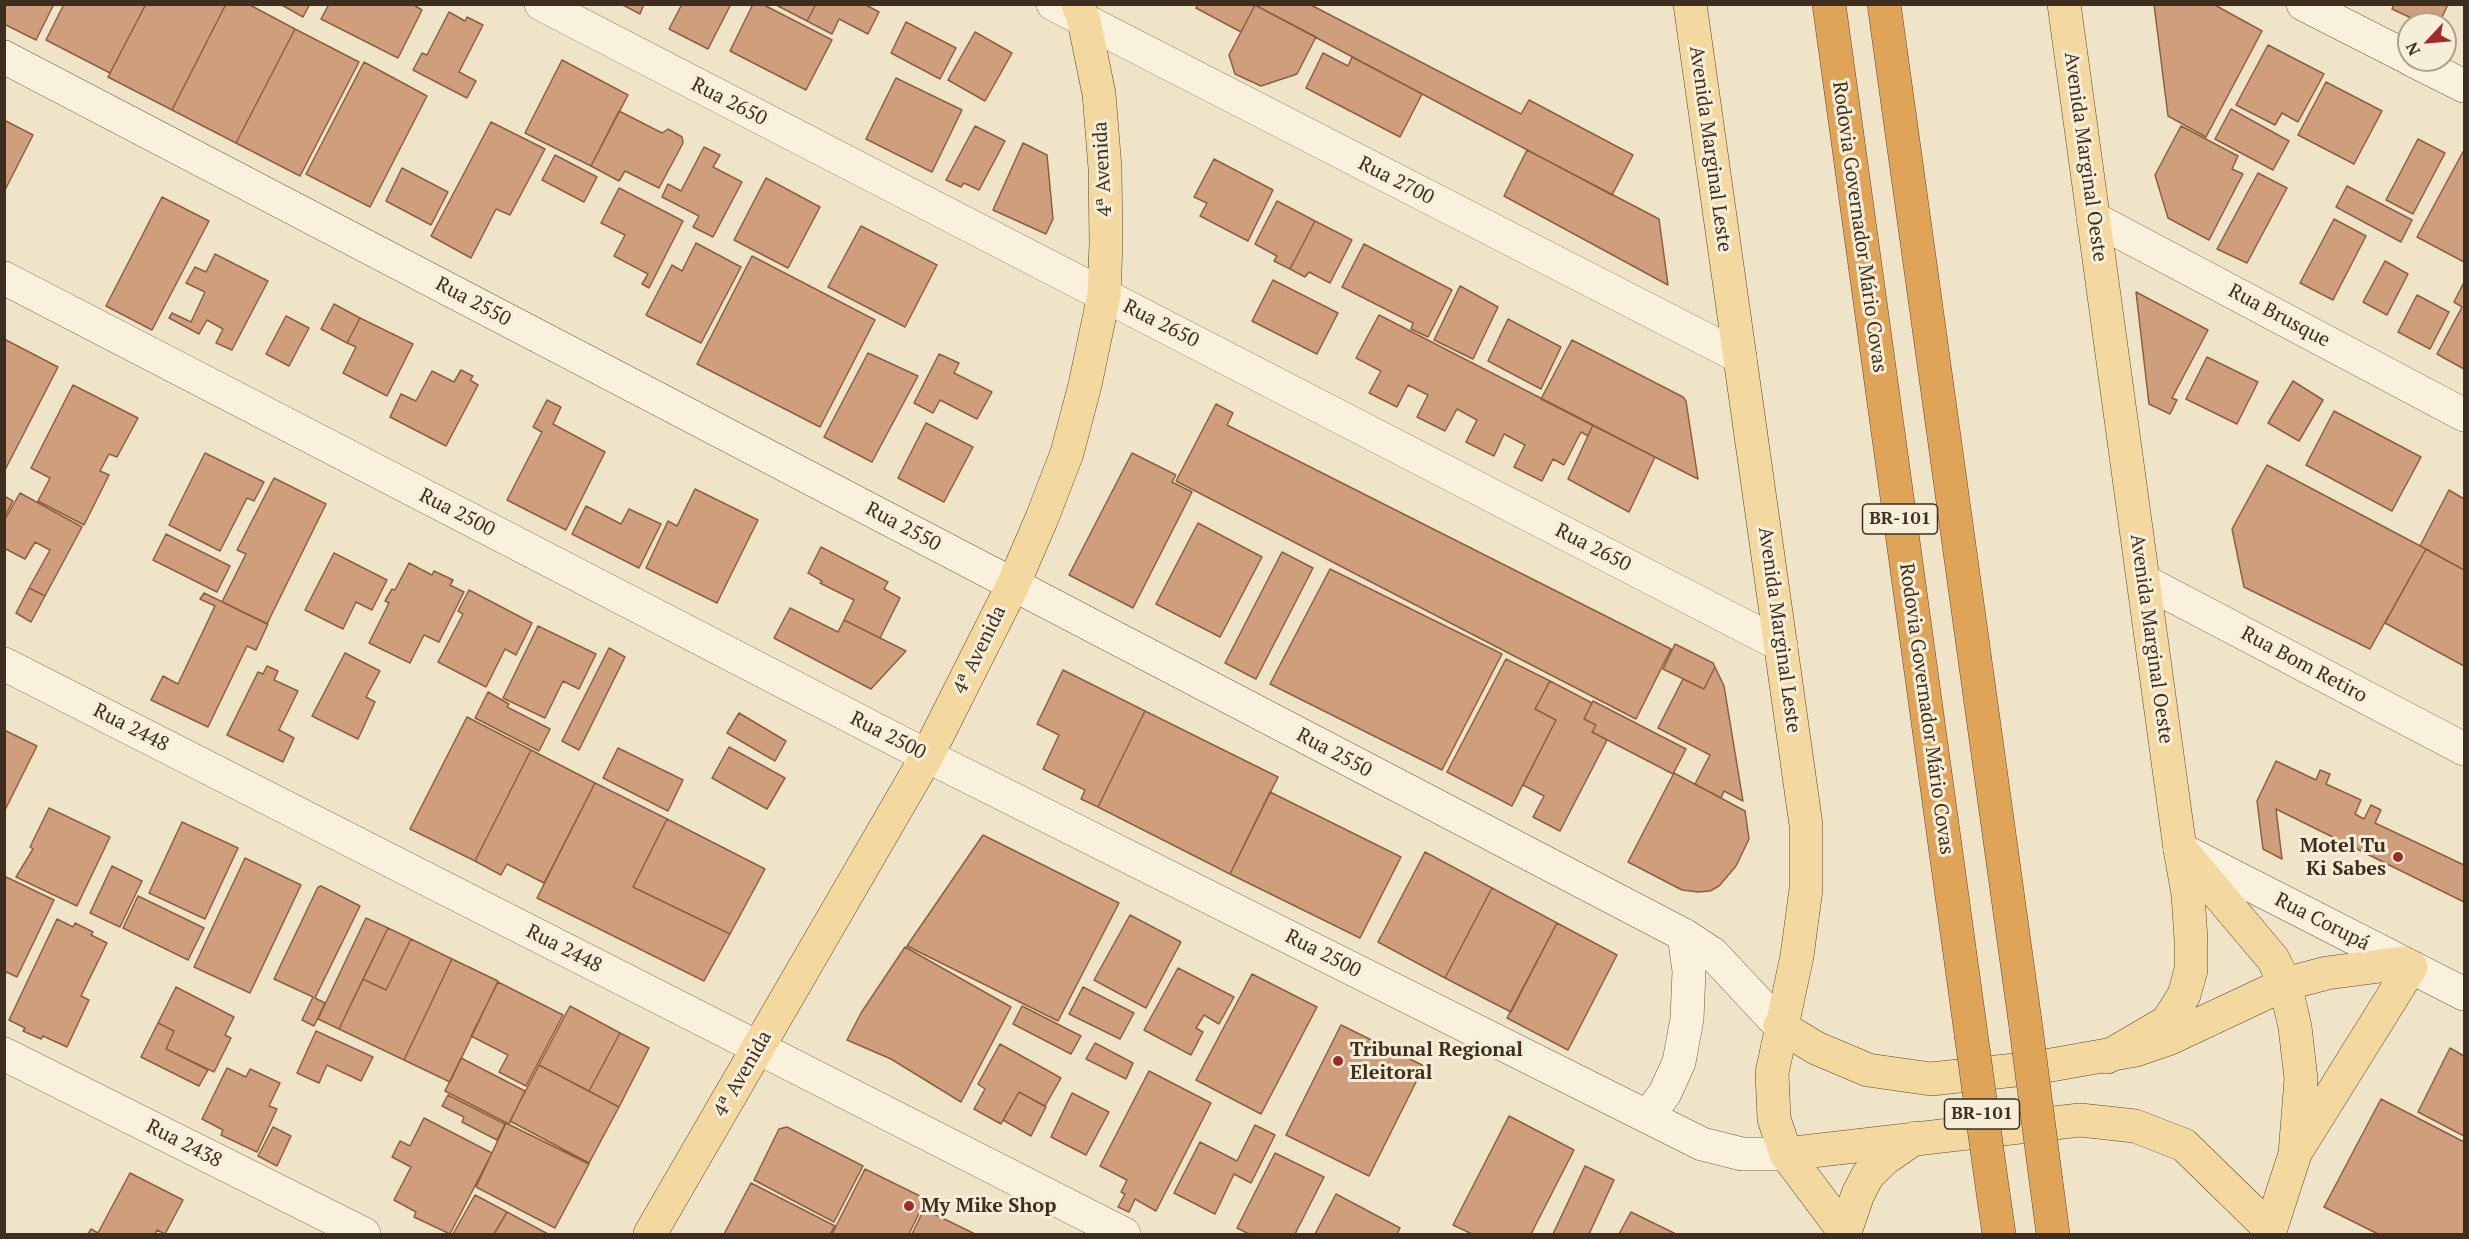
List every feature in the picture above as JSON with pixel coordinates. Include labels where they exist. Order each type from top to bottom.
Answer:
[{"type":"highway","name":"Rodovia Governador Mário Covas","points":[[1828,4],[1999,1234]]},
{"type":"highway","name":"BR-101","points":[[1884,4],[2053,1234]]},
{"type":"main road","name":"Avenida Marginal Leste","points":[[1690,4],[1806,825],[1806,890],[1797,956],[1780,1026],[1772,1073],[1774,1119],[1786,1155],[1846,1233]]},
{"type":"main road","name":"Avenida Marginal Oeste","points":[[2064,4],[2188,894],[2191,940],[2191,970],[2184,995],[2167,1022],[2108,1057]]},
{"type":"main road","name":"4ª Avenida","points":[[650,1234],[927,756],[1013,585],[1042,519],[1067,453],[1085,385],[1104,295],[1105,168],[1099,94],[1081,13]]},
{"type":"main road","points":[[1786,1155],[1916,1137],[2080,1120],[2134,1126],[2184,1145],[2273,1233],[2295,1154],[2301,1079],[2295,1027],[2285,984],[2272,959],[2180,849]]},
{"type":"main road","points":[[1780,1026],[1816,1048],[1868,1070],[1930,1079],[2034,1068],[2108,1057],[2168,1039],[2285,984],[2327,973],[2407,965]]},
{"type":"main road","points":[[2295,1154],[2407,965]]},
{"type":"main road","points":[[1846,1233],[1851,1213],[1868,1175],[1886,1158],[1916,1137]]},
{"type":"street","name":"Rua 2650","points":[[541,4],[1781,645]]},
{"type":"street","name":"Rua 2700","points":[[1053,4],[1081,13],[1740,357]]},
{"type":"street","points":[[2303,4],[2397,52]]},
{"type":"street","name":"Rua 2550","points":[[4,57],[1683,935],[1713,954],[1780,1026]]},
{"type":"street","points":[[2437,72],[2464,86]]},
{"type":"street","name":"Rua Brusque","points":[[2093,218],[2464,415]]},
{"type":"street","name":"Rua 2500","points":[[4,278],[927,756],[1702,1144],[1742,1154],[1786,1155]]},
{"type":"street","name":"Rua Bom Retiro","points":[[2144,581],[2464,749]]},
{"type":"street","name":"Rua 2448","points":[[4,664],[1124,1234]]},
{"type":"street","name":"Rua Corupá","points":[[2180,849],[2464,994]]},
{"type":"street","points":[[1648,1116],[1665,1093],[1679,1062],[1687,1019],[1689,971],[1683,935]]},
{"type":"street","name":"Rua 2438","points":[[4,1053],[364,1234]]},
{"type":"building","points":[[4,4],[54,4],[36,40],[4,24]]},
{"type":"building","points":[[64,4],[146,4],[110,73],[46,40]]},
{"type":"building","points":[[146,4],[226,4],[172,110],[108,77]]},
{"type":"building","points":[[226,4],[248,4],[295,29],[236,143],[172,110]]},
{"type":"building","points":[[280,4],[310,4],[303,17]]},
{"type":"building","points":[[329,4],[412,4],[422,10],[398,58],[321,19]]},
{"type":"building","points":[[621,4],[644,4],[640,14]]},
{"type":"building","points":[[682,4],[731,4],[708,49],[669,29]]},
{"type":"building","points":[[753,4],[762,4],[832,40],[806,90],[730,51]]},
{"type":"building","points":[[779,4],[816,4],[807,21],[778,6]]},
{"type":"building","points":[[816,4],[864,4],[879,12],[868,34],[839,19],[832,34],[807,21]]},
{"type":"building","points":[[1198,4],[1255,5],[1241,32],[1196,8]]},
{"type":"building","points":[[1253,4],[1309,4],[1521,114],[1529,100],[1633,155],[1612,195]]},
{"type":"building","points":[[2154,4],[2213,4],[2262,31],[2206,137],[2168,116]]},
{"type":"building","points":[[2394,4],[2448,4],[2444,12],[2398,12],[2392,9]]},
{"type":"building","points":[[1255,5],[1316,37],[1297,74],[1261,86],[1235,74],[1229,55]]},
{"type":"building","points":[[449,12],[465,21],[467,17],[483,25],[459,72],[476,81],[467,98],[413,70],[422,53],[427,55]]},
{"type":"building","points":[[906,22],[956,48],[940,79],[891,53]]},
{"type":"building","points":[[295,29],[359,62],[300,176],[236,143]]},
{"type":"building","points":[[975,32],[1012,53],[985,101],[948,80]]},
{"type":"building","points":[[2268,45],[2324,74],[2298,122],[2282,113],[2275,125],[2236,105]]},
{"type":"building","points":[[1323,53],[1348,66],[1352,57],[1422,94],[1400,137],[1306,88]]},
{"type":"building","points":[[562,60],[628,95],[591,166],[525,133]]},
{"type":"building","points":[[364,62],[427,96],[370,207],[306,174]]},
{"type":"building","points":[[896,78],[962,110],[932,172],[866,139]]},
{"type":"building","points":[[2326,82],[2382,111],[2354,164],[2298,135]]},
{"type":"building","points":[[2231,109],[2289,141],[2273,170],[2215,139]]},
{"type":"building","points":[[619,111],[662,133],[668,129],[682,137],[683,143],[659,188],[625,171],[619,181],[591,166]]},
{"type":"building","points":[[4,120],[33,135],[4,192]]},
{"type":"building","points":[[491,122],[545,149],[510,215],[496,209],[471,258],[431,236]]},
{"type":"building","points":[[975,126],[1005,141],[979,190],[964,183],[961,187],[946,180]]},
{"type":"building","points":[[2181,126],[2238,156],[2232,169],[2243,174],[2209,240],[2168,218],[2155,175]]},
{"type":"building","points":[[2418,139],[2445,153],[2413,214],[2386,200]]},
{"type":"building","points":[[1023,143],[1047,155],[1053,219],[1046,234],[993,210]]},
{"type":"building","points":[[704,147],[720,155],[713,167],[742,182],[713,237],[693,227],[699,216],[662,197],[668,184],[681,191]]},
{"type":"building","points":[[1527,150],[1659,219],[1668,285],[1504,196]]},
{"type":"building","points":[[2464,150],[2464,262],[2417,237]]},
{"type":"building","points":[[555,155],[597,177],[584,202],[542,180]]},
{"type":"building","points":[[1214,159],[1273,190],[1248,241],[1200,216],[1207,203],[1194,197]]},
{"type":"building","points":[[402,168],[448,192],[431,225],[386,201]]},
{"type":"building","points":[[2258,173],[2287,188],[2247,263],[2217,249]]},
{"type":"building","points":[[766,178],[820,207],[788,268],[734,240]]},
{"type":"building","points":[[2347,186],[2412,220],[2401,242],[2336,207]]},
{"type":"building","points":[[619,188],[683,221],[649,288],[642,284],[648,274],[614,256],[625,235],[601,223]]},
{"type":"building","points":[[162,197],[209,221],[152,330],[106,306]]},
{"type":"building","points":[[1277,201],[1315,221],[1290,269],[1274,261],[1277,256],[1255,244]]},
{"type":"building","points":[[2334,219],[2366,236],[2333,300],[2300,283]]},
{"type":"building","points":[[1315,221],[1352,240],[1330,283],[1309,272],[1305,277],[1290,269]]},
{"type":"building","points":[[861,226],[937,265],[905,327],[828,287]]},
{"type":"building","points":[[696,243],[741,267],[701,343],[646,315],[672,265],[682,271]]},
{"type":"building","points":[[1364,244],[1452,290],[1428,337],[1411,329],[1413,323],[1342,287]]},
{"type":"building","points":[[215,254],[268,281],[232,350],[216,343],[223,329],[207,320],[199,334],[169,318],[172,313],[191,322],[205,292],[186,283],[195,267],[206,272]]},
{"type":"building","points":[[752,256],[875,320],[820,427],[697,364]]},
{"type":"building","points":[[2385,261],[2408,274],[2387,315],[2363,302]]},
{"type":"building","points":[[1273,280],[1338,313],[1317,354],[1252,321]]},
{"type":"building","points":[[2464,282],[2464,369],[2437,354],[2462,307],[2454,302]]},
{"type":"building","points":[[1460,286],[1498,307],[1473,359],[1434,340]]},
{"type":"building","points":[[2136,292],[2208,330],[2172,398],[2177,400],[2170,414],[2149,404]]},
{"type":"building","points":[[2417,295],[2449,312],[2430,349],[2398,332]]},
{"type":"building","points":[[334,304],[360,318],[347,343],[321,329]]},
{"type":"building","points":[[1379,315],[1593,425],[1588,436],[1581,432],[1564,465],[1553,459],[1542,481],[1514,467],[1525,445],[1504,434],[1494,456],[1466,442],[1477,420],[1457,409],[1445,431],[1417,417],[1428,395],[1408,385],[1397,407],[1369,393],[1381,371],[1356,358]]},
{"type":"building","points":[[286,316],[309,328],[289,366],[266,354]]},
{"type":"building","points":[[360,318],[413,344],[387,396],[343,373],[356,347],[347,343]]},
{"type":"building","points":[[1508,319],[1561,347],[1541,389],[1488,361]]},
{"type":"building","points":[[4,339],[58,367],[5,470],[4,470]]},
{"type":"building","points":[[1572,340],[1683,397],[1686,401],[1698,479],[1541,399]]},
{"type":"building","points":[[868,353],[918,376],[872,462],[824,437]]},
{"type":"building","points":[[939,354],[959,363],[954,373],[992,392],[977,419],[940,400],[933,413],[914,403]]},
{"type":"building","points":[[2207,357],[2258,382],[2237,424],[2186,399]]},
{"type":"building","points":[[461,370],[473,376],[470,380],[478,385],[446,446],[390,417],[401,394],[416,401],[432,371],[454,382]]},
{"type":"building","points":[[2293,381],[2323,400],[2299,441],[2268,423]]},
{"type":"building","points":[[73,385],[138,418],[117,457],[109,454],[100,471],[109,475],[84,525],[38,501],[50,478],[31,468]]},
{"type":"building","points":[[547,400],[561,407],[553,424],[605,452],[566,530],[507,500],[542,432],[533,427]]},
{"type":"building","points":[[1216,404],[1233,413],[1227,425],[1671,649],[1636,719],[1176,481]]},
{"type":"building","points":[[2334,411],[2421,457],[2392,511],[2306,465]]},
{"type":"building","points":[[926,423],[973,447],[944,502],[898,478]]},
{"type":"building","points":[[1593,425],[1655,457],[1629,512],[1568,479]]},
{"type":"building","points":[[205,453],[264,482],[254,501],[247,498],[220,551],[169,525]]},
{"type":"building","points":[[1132,453],[1176,475],[1172,482],[1192,492],[1133,608],[1069,575]]},
{"type":"building","points":[[2267,465],[2426,549],[2370,649],[2244,587],[2232,529]]},
{"type":"building","points":[[274,478],[326,504],[267,624],[222,602],[246,554],[237,550]]},
{"type":"building","points":[[695,489],[758,520],[717,603],[646,568],[668,521],[677,526]]},
{"type":"building","points":[[2449,490],[2464,499],[2464,570],[2420,546]]},
{"type":"building","points":[[20,493],[82,527],[45,596],[29,588],[50,550],[35,542],[25,559],[4,548],[4,521]]},
{"type":"building","points":[[4,496],[13,501],[4,518]]},
{"type":"building","points":[[586,506],[621,524],[629,509],[661,524],[639,568],[572,534]]},
{"type":"building","points":[[1198,523],[1262,557],[1220,637],[1156,604]]},
{"type":"building","points":[[166,534],[230,566],[217,592],[153,560]]},
{"type":"building","points":[[821,547],[888,582],[884,589],[900,598],[880,638],[844,620],[854,600],[820,583],[822,581],[808,573]]},
{"type":"building","points":[[2426,549],[2464,570],[2464,666],[2385,623]]},
{"type":"building","points":[[1282,552],[1313,568],[1256,679],[1225,663]]},
{"type":"building","points":[[334,553],[387,580],[372,610],[356,602],[343,629],[305,610]]},
{"type":"building","points":[[409,563],[432,575],[434,571],[453,580],[450,585],[464,592],[439,642],[424,635],[410,663],[369,643],[389,603],[385,601],[392,589],[395,590]]},
{"type":"building","points":[[1330,569],[1502,654],[1442,770],[1270,684]]},
{"type":"building","points":[[29,588],[45,596],[31,622],[16,613]]},
{"type":"building","points":[[469,590],[532,623],[516,655],[505,649],[486,687],[438,662],[463,614],[458,611]]},
{"type":"building","points":[[204,593],[268,624],[256,650],[247,646],[208,727],[151,700],[163,676],[178,684],[215,606],[200,599]]},
{"type":"building","points":[[790,608],[838,632],[844,620],[906,651],[871,689],[774,638]]},
{"type":"building","points":[[538,626],[596,654],[579,689],[563,681],[545,718],[503,698]]},
{"type":"building","points":[[1675,644],[1713,663],[1715,667],[1704,689],[1663,669]]},
{"type":"building","points":[[609,648],[625,657],[579,750],[562,741]]},
{"type":"building","points":[[345,653],[380,671],[366,697],[375,702],[358,739],[312,716]]},
{"type":"building","points":[[1506,659],[1550,681],[1535,709],[1556,720],[1512,806],[1447,772]]},
{"type":"building","points":[[267,666],[278,671],[274,680],[298,691],[279,730],[294,738],[283,762],[227,735],[258,672],[263,674]]},
{"type":"building","points":[[1715,667],[1724,686],[1743,801],[1724,791],[1721,798],[1695,784],[1710,755],[1658,728],[1683,679],[1704,689]]},
{"type":"building","points":[[1063,670],[1145,711],[1098,807],[1081,799],[1085,790],[1043,769],[1059,735],[1037,724]]},
{"type":"building","points":[[1550,681],[1592,703],[1584,719],[1596,725],[1592,732],[1607,740],[1560,831],[1533,817],[1544,796],[1523,785],[1556,720],[1535,709]]},
{"type":"building","points":[[488,692],[509,704],[507,707],[550,729],[539,751],[475,718]]},
{"type":"building","points":[[1593,701],[1686,749],[1673,774],[1592,732],[1596,725],[1584,719]]},
{"type":"building","points":[[1145,711],[1278,777],[1230,874],[1098,807]]},
{"type":"building","points":[[739,713],[786,741],[775,761],[727,733]]},
{"type":"building","points":[[467,717],[531,750],[475,861],[410,829]]},
{"type":"building","points":[[4,730],[37,746],[4,812]]},
{"type":"building","points":[[729,747],[785,778],[767,809],[712,778]]},
{"type":"building","points":[[618,748],[683,780],[668,811],[603,778]]},
{"type":"building","points":[[531,750],[595,783],[544,883],[507,864],[501,875],[475,861]]},
{"type":"building","points":[[2276,761],[2316,780],[2320,770],[2330,774],[2326,784],[2361,800],[2355,814],[2364,819],[2371,805],[2381,810],[2375,823],[2464,865],[2464,902],[2276,809],[2282,859],[2263,849],[2257,801]]},
{"type":"building","points":[[1674,773],[1745,811],[1749,839],[1736,866],[1719,886],[1710,891],[1682,890],[1628,862]]},
{"type":"building","points":[[595,783],[667,819],[633,887],[730,934],[704,981],[537,898]]},
{"type":"building","points":[[1270,792],[1401,857],[1360,938],[1230,874]]},
{"type":"building","points":[[49,808],[110,837],[77,906],[16,877],[33,849],[30,847]]},
{"type":"building","points":[[667,819],[765,869],[730,934],[633,887]]},
{"type":"building","points":[[182,822],[238,848],[205,919],[149,893]]},
{"type":"building","points":[[983,835],[1119,903],[1058,1021],[907,946]]},
{"type":"building","points":[[1425,852],[1492,888],[1445,978],[1378,942]]},
{"type":"building","points":[[245,858],[301,885],[250,993],[194,967]]},
{"type":"building","points":[[112,866],[142,881],[120,927],[90,913]]},
{"type":"building","points":[[4,876],[54,900],[17,977],[4,971]]},
{"type":"building","points":[[321,886],[360,906],[315,998],[325,1003],[314,1026],[302,1020],[313,997],[274,979],[318,887]]},
{"type":"building","points":[[1492,888],[1557,923],[1511,1012],[1445,978]]},
{"type":"building","points":[[138,896],[204,928],[188,960],[123,928]]},
{"type":"building","points":[[1130,915],[1181,942],[1146,1008],[1094,980]]},
{"type":"building","points":[[366,918],[388,928],[339,1029],[318,1019]]},
{"type":"building","points":[[57,919],[73,927],[75,923],[93,932],[91,935],[107,943],[81,996],[89,1000],[67,1047],[43,1036],[41,1039],[23,1031],[25,1028],[9,1020]]},
{"type":"building","points":[[1557,923],[1617,955],[1568,1050],[1507,1018]]},
{"type":"building","points":[[388,928],[411,939],[386,990],[363,979]]},
{"type":"building","points":[[411,939],[452,959],[404,1060],[339,1029],[363,979],[386,990]]},
{"type":"building","points":[[905,947],[1011,1007],[961,1102],[891,1059],[847,1040],[861,1013]]},
{"type":"building","points":[[452,959],[498,981],[450,1082],[404,1060]]},
{"type":"building","points":[[1178,968],[1234,997],[1219,1024],[1204,1015],[1196,1028],[1203,1032],[1191,1055],[1144,1030]]},
{"type":"building","points":[[1252,974],[1317,1007],[1261,1114],[1196,1080]]},
{"type":"building","points":[[498,982],[563,1015],[526,1086],[499,1072],[508,1055],[471,1036]]},
{"type":"building","points":[[176,987],[234,1017],[225,1035],[231,1038],[214,1072],[166,1049],[174,1031],[158,1023]]},
{"type":"building","points":[[1083,987],[1134,1013],[1120,1039],[1069,1014]]},
{"type":"building","points":[[570,1006],[620,1033],[589,1091],[539,1065]]},
{"type":"building","points":[[1022,1006],[1081,1036],[1071,1054],[1013,1024]]},
{"type":"building","points":[[158,1023],[174,1031],[166,1049],[208,1070],[199,1086],[141,1057]]},
{"type":"building","points":[[1341,1025],[1424,1066],[1369,1176],[1286,1135]]},
{"type":"building","points":[[316,1031],[373,1057],[361,1081],[327,1065],[319,1083],[297,1073]]},
{"type":"building","points":[[620,1033],[649,1048],[619,1107],[589,1091]]},
{"type":"building","points":[[1095,1043],[1133,1063],[1126,1079],[1086,1059]]},
{"type":"building","points":[[1000,1044],[1061,1078],[1045,1106],[1019,1092],[1001,1124],[974,1109],[985,1089],[978,1084]]},
{"type":"building","points":[[2450,1048],[2464,1056],[2464,1136],[2418,1112]]},
{"type":"building","points":[[461,1058],[525,1091],[509,1124],[445,1091]]},
{"type":"building","points":[[539,1065],[619,1107],[589,1163],[510,1121]]},
{"type":"building","points":[[227,1068],[246,1077],[250,1069],[280,1083],[269,1106],[277,1109],[257,1152],[221,1135],[223,1130],[202,1119]]},
{"type":"building","points":[[1149,1071],[1211,1103],[1156,1211],[1135,1199],[1129,1212],[1118,1207],[1125,1194],[1121,1192],[1127,1180],[1100,1166]]},
{"type":"building","points":[[1019,1092],[1046,1107],[1031,1136],[1003,1120]]},
{"type":"building","points":[[1072,1093],[1109,1112],[1086,1155],[1051,1137]]},
{"type":"building","points":[[448,1095],[505,1124],[497,1140],[462,1122],[464,1117],[442,1106]]},
{"type":"building","points":[[2381,1099],[2464,1142],[2464,1234],[2378,1234],[2324,1207]]},
{"type":"building","points":[[1509,1116],[1574,1150],[1531,1234],[1472,1234],[1453,1225]]},
{"type":"building","points":[[424,1118],[492,1153],[450,1234],[414,1217],[416,1212],[394,1200],[411,1167],[392,1157],[400,1141],[410,1146]]},
{"type":"building","points":[[506,1123],[589,1164],[555,1228],[476,1187]]},
{"type":"building","points":[[1255,1125],[1275,1135],[1251,1183],[1234,1174],[1215,1214],[1174,1193],[1200,1142],[1237,1161]]},
{"type":"building","points":[[273,1127],[291,1136],[277,1166],[258,1156]]},
{"type":"building","points":[[787,1127],[863,1166],[834,1222],[754,1180],[779,1129]]},
{"type":"building","points":[[1275,1153],[1324,1177],[1295,1234],[1249,1234],[1237,1228]]},
{"type":"building","points":[[1585,1166],[1614,1180],[1589,1234],[1553,1234]]},
{"type":"building","points":[[865,1169],[926,1199],[909,1234],[832,1234]]},
{"type":"building","points":[[130,1173],[183,1200],[165,1234],[157,1230],[155,1234],[88,1234],[91,1229],[98,1233]]},
{"type":"building","points":[[751,1183],[835,1226],[830,1234],[724,1234]]},
{"type":"building","points":[[1336,1194],[1400,1228],[1397,1234],[1315,1234]]},
{"type":"building","points":[[475,1195],[507,1212],[494,1234],[453,1234]]},
{"type":"building","points":[[924,1209],[975,1234],[912,1234]]},
{"type":"building","points":[[507,1212],[548,1234],[494,1234]]},
{"type":"building","points":[[1631,1212],[1676,1234],[1619,1234]]},
{"type":"place","name":"Motel Tu Ki Sabes","points":[[2398,857]]},
{"type":"place","name":"Tribunal Regional Eleitoral","points":[[1338,1061]]},
{"type":"place","name":"My Mike Shop","points":[[909,1206]]}]
